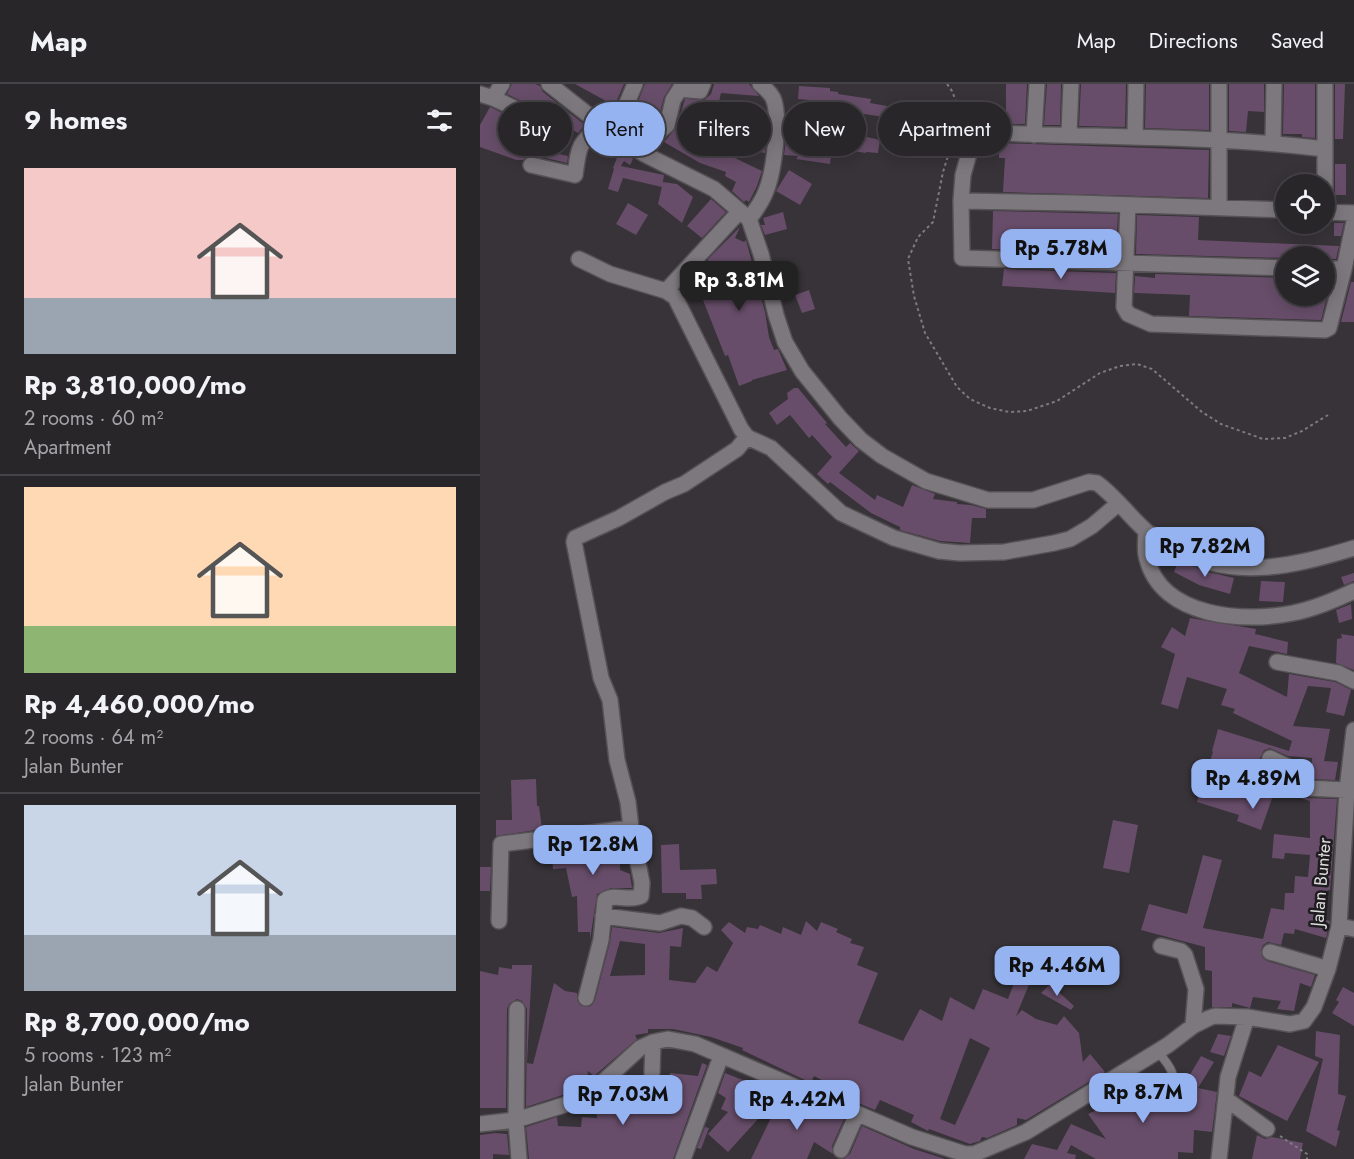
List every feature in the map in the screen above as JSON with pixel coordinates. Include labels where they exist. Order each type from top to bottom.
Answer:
[{"type":"street","points":[[486,96],[502,84]]},
{"type":"street","points":[[549,84],[584,112]]},
{"type":"street","points":[[627,102],[635,84]]},
{"type":"street","points":[[665,127],[680,89],[700,91],[703,84]]},
{"type":"street","points":[[666,291],[744,216],[760,204],[768,189],[776,143],[775,105],[772,96],[760,84]]},
{"type":"street","points":[[1034,135],[1037,84]]},
{"type":"street","points":[[1069,134],[1071,84]]},
{"type":"street","points":[[1135,136],[1137,84]]},
{"type":"street","points":[[1219,84],[1219,208]]},
{"type":"street","points":[[1273,143],[1274,84]]},
{"type":"street","points":[[1325,84],[1325,174]]},
{"type":"street","points":[[1275,268],[962,258],[963,175],[975,132],[1135,136],[1273,143],[1325,149]]},
{"type":"street","points":[[531,165],[575,175],[576,154],[584,143]]},
{"type":"street","points":[[650,156],[714,189],[744,216],[785,342],[802,371],[861,440],[882,456],[926,481],[988,500],[1033,500],[1092,482],[1097,483],[1146,531],[1181,553],[1202,562],[1229,567],[1262,568],[1312,561],[1354,548]]},
{"type":"street","points":[[961,201],[1275,210]]},
{"type":"street","points":[[1128,205],[1124,307],[1128,314],[1151,324],[1321,331],[1329,328],[1354,222]]},
{"type":"street","points":[[1335,212],[1354,213]]},
{"type":"street","points":[[579,259],[610,274],[666,291],[675,297],[741,429],[747,436],[771,448],[841,513],[894,538],[939,551],[960,554],[1004,552],[1070,539],[1092,526],[1119,503]]},
{"type":"street","points":[[1335,269],[1344,269]]},
{"type":"street","points":[[586,998],[601,940],[605,900],[607,898],[634,899],[641,896],[642,883],[617,760],[610,700],[599,670],[575,538],[684,484],[737,448],[747,436]]},
{"type":"street","points":[[1146,531],[1146,556],[1150,570],[1158,581],[1178,600],[1219,616],[1267,618],[1296,613],[1354,591]]},
{"type":"street","points":[[1277,662],[1338,673],[1354,681]]},
{"type":"street","name":"Jalan Bunter","points":[[654,1042],[668,1039],[695,1044],[934,1145],[978,1156],[1026,1132],[1158,1052],[1193,1026],[1215,1016],[1247,1017],[1290,1024],[1304,1021],[1314,1007],[1347,927],[1347,790],[1354,730]]},
{"type":"street","points":[[1270,758],[1295,770],[1301,786],[1305,788],[1347,790]]},
{"type":"street","points":[[499,921],[501,844],[631,828]]},
{"type":"street","points":[[603,916],[660,923],[681,916],[692,918],[704,927]]},
{"type":"street","points":[[1161,946],[1180,951],[1185,955],[1196,989],[1193,1026]]},
{"type":"street","points":[[1269,952],[1328,969]]},
{"type":"street","points":[[517,1009],[516,1120],[519,1159]]},
{"type":"street","points":[[1219,1159],[1228,1077],[1247,1017]]},
{"type":"street","points":[[480,1124],[516,1120],[577,1101],[605,1080],[640,1048],[654,1042],[652,1073]]},
{"type":"street","points":[[683,1159],[721,1056]]},
{"type":"street","points":[[1226,1099],[1268,1129]]},
{"type":"street","points":[[841,1150],[857,1114]]},
{"type":"lane","points":[[1158,1052],[1172,1068],[1175,1079],[1175,1097]]},
{"type":"path","points":[[947,84],[960,112],[958,124],[933,222],[918,237],[908,259],[914,296],[925,333],[957,387],[970,399],[990,408],[1009,412],[1027,411],[1057,401],[1100,374],[1120,366],[1137,364],[1152,369],[1211,418],[1263,439],[1285,438],[1302,431],[1328,415]]},
{"type":"path","points":[[1268,1129],[1295,1144],[1307,1154],[1307,1159]]},
{"type":"building","points":[[512,84],[535,84],[556,102],[524,102],[507,94]]},
{"type":"building","points":[[575,84],[624,84],[617,102],[608,102]]},
{"type":"building","points":[[645,84],[672,84],[663,102],[638,102]]},
{"type":"building","points":[[714,84],[749,84],[759,96],[721,93],[719,102],[684,102],[685,99],[704,100],[711,94]]},
{"type":"building","points":[[1006,84],[1027,84],[1025,124],[1011,124],[1011,102],[1006,102]]},
{"type":"building","points":[[1047,84],[1061,84],[1060,125],[1044,125]]},
{"type":"building","points":[[1081,84],[1126,84],[1125,127],[1079,126]]},
{"type":"building","points":[[1146,84],[1209,84],[1209,130],[1145,128]]},
{"type":"building","points":[[1229,84],[1264,84],[1264,112],[1248,111],[1246,132],[1229,131]]},
{"type":"building","points":[[1284,84],[1315,84],[1315,138],[1302,137],[1302,134],[1283,134]]},
{"type":"building","points":[[1335,84],[1345,84],[1343,139],[1335,139]]},
{"type":"building","points":[[799,86],[830,88],[830,91],[838,92],[838,94],[871,99],[870,103],[878,104],[878,116],[866,114],[866,102],[819,102],[798,99]]},
{"type":"building","points":[[490,107],[498,111],[498,154],[480,147],[480,125]]},
{"type":"building","points":[[572,115],[584,124],[578,133],[572,130]]},
{"type":"building","points":[[677,125],[677,150],[665,143]]},
{"type":"building","points":[[866,137],[878,140],[878,153],[866,152]]},
{"type":"building","points":[[1011,143],[1209,150],[1208,198],[1003,192],[1005,158],[999,158],[999,156],[1011,156]]},
{"type":"building","points":[[505,156],[528,156],[523,160]]},
{"type":"building","points":[[537,156],[568,156],[567,163]]},
{"type":"building","points":[[618,156],[629,156],[633,159],[630,165],[624,161],[621,166],[664,175],[662,187],[623,178],[618,192],[608,189]]},
{"type":"building","points":[[688,156],[731,156],[762,171],[749,202],[746,200],[744,202],[732,191],[736,182],[725,176],[726,172]]},
{"type":"building","points":[[798,156],[831,156],[830,164],[796,159]]},
{"type":"building","points":[[1335,164],[1346,164],[1346,195],[1335,195]]},
{"type":"building","points":[[789,170],[812,184],[800,205],[776,191]]},
{"type":"building","points":[[663,182],[677,184],[693,197],[682,223],[658,204]]},
{"type":"building","points":[[711,199],[726,212],[702,238],[687,226]]},
{"type":"building","points":[[628,203],[648,215],[636,235],[616,224]]},
{"type":"building","points":[[993,211],[1118,214],[1116,253],[992,249]]},
{"type":"building","points":[[783,212],[787,229],[765,235],[761,225],[765,225],[763,218]]},
{"type":"building","points":[[1137,215],[1199,217],[1198,240],[1339,246],[1336,259],[1335,246],[1275,246],[1275,258],[1136,254]]},
{"type":"building","points":[[1335,223],[1344,223],[1341,236],[1334,236]]},
{"type":"building","points":[[740,227],[735,238],[744,242],[746,240],[765,312],[769,337],[774,350],[778,349],[787,370],[739,386],[701,295],[695,299],[684,287],[691,278],[709,298],[708,259]]},
{"type":"building","points":[[1004,269],[1116,273],[1115,293],[1002,286]]},
{"type":"building","points":[[1155,274],[1275,278],[1275,306],[1324,306],[1321,320],[1189,316],[1190,295],[1134,293],[1135,276],[1155,278]]},
{"type":"building","points":[[1351,282],[1354,282],[1354,322],[1341,322]]},
{"type":"building","points":[[809,290],[815,309],[802,313],[795,295]]},
{"type":"building","points":[[798,388],[846,447],[850,443],[859,451],[839,473],[875,500],[877,495],[903,507],[912,485],[935,494],[933,499],[986,509],[986,518],[972,518],[970,543],[940,541],[900,530],[900,527],[871,513],[830,482],[828,484],[817,474],[832,457],[812,435],[809,438],[790,415],[777,425],[769,413],[788,399],[787,393]]},
{"type":"building","points":[[1178,561],[1208,572],[1234,578],[1230,594],[1199,585],[1174,572]]},
{"type":"building","points":[[1354,573],[1354,581],[1344,585],[1341,577]]},
{"type":"building","points":[[1261,581],[1285,582],[1283,602],[1259,601]]},
{"type":"building","points":[[1351,604],[1352,619],[1339,623],[1336,610]]},
{"type":"building","points":[[1190,618],[1256,629],[1255,634],[1288,642],[1287,654],[1249,646],[1239,673],[1287,697],[1289,674],[1335,682],[1351,690],[1344,716],[1326,712],[1331,688],[1308,686],[1293,726],[1330,729],[1324,761],[1338,762],[1335,780],[1311,779],[1312,758],[1288,756],[1270,748],[1264,750],[1260,758],[1265,766],[1287,777],[1297,795],[1305,798],[1337,799],[1330,890],[1328,890],[1319,918],[1330,921],[1326,938],[1295,929],[1294,934],[1284,933],[1281,945],[1268,942],[1261,950],[1263,958],[1267,961],[1315,975],[1311,987],[1300,983],[1294,1011],[1277,1009],[1281,1001],[1253,997],[1250,1008],[1232,1003],[1232,1007],[1212,1007],[1212,971],[1205,970],[1205,947],[1141,930],[1149,904],[1187,914],[1203,855],[1222,860],[1203,928],[1263,939],[1271,908],[1284,910],[1285,893],[1294,893],[1295,876],[1308,877],[1310,855],[1285,853],[1284,859],[1272,858],[1274,834],[1310,838],[1310,801],[1275,790],[1261,830],[1237,821],[1239,815],[1197,802],[1218,729],[1289,751],[1292,741],[1233,713],[1235,709],[1221,705],[1227,689],[1187,677],[1178,709],[1161,704],[1175,654],[1161,647],[1172,627],[1185,636]]},
{"type":"building","points":[[1341,634],[1354,636],[1354,670],[1336,663],[1337,639],[1342,638]]},
{"type":"building","points":[[536,779],[537,806],[539,806],[542,829],[496,836],[496,820],[512,820],[511,780]]},
{"type":"building","points":[[1113,820],[1138,825],[1129,873],[1103,868]]},
{"type":"building","points":[[623,839],[625,849],[620,850],[620,870],[630,874],[632,888],[611,888],[597,894],[590,940],[590,932],[578,932],[577,896],[572,897],[566,868],[553,869],[552,857],[577,856],[577,844]]},
{"type":"building","points":[[679,844],[680,870],[716,869],[717,884],[701,885],[702,899],[686,899],[686,893],[662,893],[661,845]]},
{"type":"building","points":[[480,867],[491,867],[490,891],[480,891]]},
{"type":"building","points":[[806,921],[817,931],[821,922],[838,929],[836,932],[852,939],[850,943],[864,947],[857,965],[878,973],[858,1023],[903,1041],[920,1009],[942,1021],[950,997],[974,1010],[983,989],[1008,999],[1020,967],[1014,966],[1020,951],[1040,958],[1016,1016],[1022,1010],[1036,1019],[1057,1025],[1064,1016],[1079,1033],[1083,1062],[1090,1054],[1105,1072],[1026,1120],[1017,1118],[1017,1125],[987,1138],[982,1137],[980,1141],[970,1144],[929,1129],[928,1131],[911,1122],[914,1115],[880,1100],[875,1110],[839,1095],[841,1090],[814,1076],[811,1083],[742,1050],[743,1048],[711,1037],[673,1029],[648,1029],[648,1033],[635,1035],[637,1039],[594,1076],[588,1071],[587,1081],[572,1092],[526,1107],[527,1009],[522,1001],[517,999],[509,1004],[507,1009],[506,1108],[480,1108],[480,971],[498,975],[499,967],[512,969],[512,965],[532,965],[527,1063],[533,1064],[554,983],[565,991],[577,993],[580,1005],[588,1007],[592,1005],[612,927],[659,933],[683,928],[681,947],[670,946],[669,980],[695,983],[707,966],[717,972],[733,943],[721,930],[729,922],[745,933],[747,927],[758,929],[760,925],[781,934],[783,927],[801,935]],"holes":[[[620,941],[645,944],[645,975],[610,976]],[[970,1038],[990,1048],[955,1125],[940,1119]]]},
{"type":"building","points":[[1050,984],[1074,1006],[1071,1010],[1041,993]]},
{"type":"building","points":[[1343,987],[1354,993],[1354,1026],[1332,1013],[1339,1002],[1336,1000]]},
{"type":"building","points":[[1316,1031],[1340,1035],[1338,1094],[1346,1096],[1337,1130],[1340,1131],[1336,1147],[1306,1131],[1323,1059],[1315,1056]]},
{"type":"building","points":[[1218,1034],[1231,1036],[1224,1056],[1210,1052]]},
{"type":"building","points":[[1278,1045],[1319,1062],[1287,1121],[1239,1096],[1249,1071],[1261,1077]]},
{"type":"building","points":[[1201,1056],[1214,1062],[1198,1088],[1217,1092],[1212,1132],[1194,1130],[1193,1153],[1178,1152],[1178,1159],[1096,1159],[1071,1145],[1067,1153],[1076,1155],[1075,1159],[1024,1159],[1032,1144],[1057,1150],[1071,1124],[1106,1139],[1088,1114],[1118,1100],[1139,1084],[1154,1089],[1156,1083],[1169,1088],[1170,1100],[1178,1102],[1181,1092],[1185,1094],[1185,1083]]},
{"type":"building","points":[[702,1063],[707,1065],[673,1159],[529,1159],[526,1127],[557,1117],[558,1126],[581,1127],[582,1117],[597,1118],[596,1110],[615,1110],[613,1103],[635,1102],[622,1083],[646,1080],[666,1104],[670,1073],[698,1076]]},
{"type":"building","points":[[725,1073],[779,1096],[728,1152],[708,1134],[728,1112],[721,1109],[726,1098],[718,1093]]},
{"type":"building","points":[[783,1093],[804,1101],[802,1105],[823,1109],[844,1119],[832,1146],[833,1154],[814,1142],[807,1159],[751,1159]]},
{"type":"building","points":[[862,1126],[914,1149],[945,1159],[844,1159],[850,1154]]},
{"type":"building","points":[[705,1127],[709,1128],[701,1149],[697,1148]]},
{"type":"building","points":[[507,1134],[509,1155],[493,1154],[493,1159],[480,1159],[480,1135]]},
{"type":"building","points":[[1257,1135],[1265,1139],[1272,1137],[1303,1143],[1300,1159],[1252,1159]]}]
